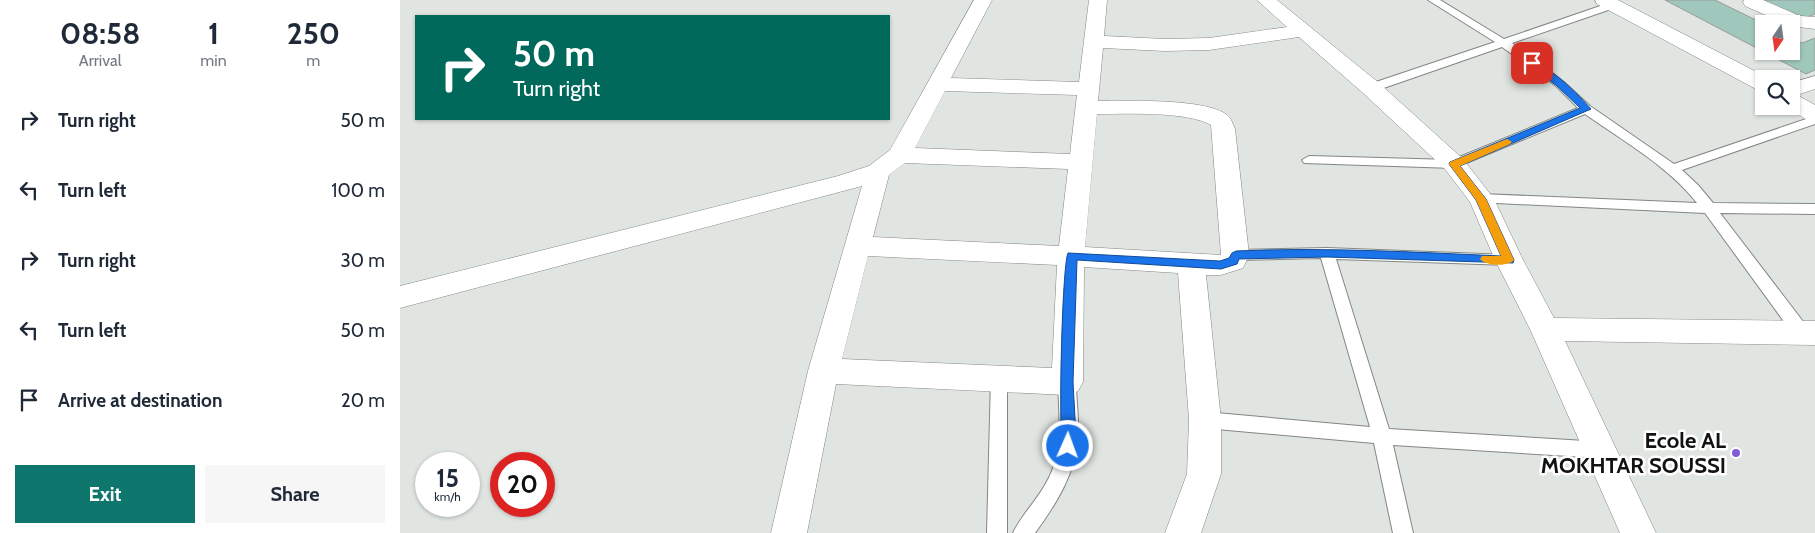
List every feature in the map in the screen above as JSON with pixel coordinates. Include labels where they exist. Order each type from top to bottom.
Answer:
[{"type":"street","points":[[789,533],[823,372],[857,246],[889,164],[939,84],[983,0]]},
{"type":"street","points":[[823,372],[1066,382],[1072,256],[1098,0]]},
{"type":"street","points":[[1266,0],[1371,88],[1454,164],[1481,199],[1602,450],[1638,533]]},
{"type":"street","points":[[1609,2],[1755,79]]},
{"type":"street","points":[[1752,2],[1796,21],[1815,23]]},
{"type":"street","points":[[1095,42],[1165,45],[1209,44],[1302,31]]},
{"type":"street","points":[[1800,87],[1815,82]]},
{"type":"street","points":[[857,246],[1072,256],[1191,264],[1221,265],[1233,261],[1236,255],[1224,134],[1220,120],[1214,116],[1089,98],[939,84]]},
{"type":"street","points":[[1800,106],[1815,115]]},
{"type":"street","points":[[400,297],[560,254],[844,183],[889,164],[1082,162]]},
{"type":"street","points":[[1183,533],[1204,474],[1205,420],[1191,264]]},
{"type":"street","points":[[1545,329],[1808,333]]},
{"type":"lane","points":[[1433,0],[1504,43],[1560,84],[1586,109],[1672,169],[1693,188],[1808,333]]},
{"type":"lane","points":[[1371,88],[1504,43],[1609,2]]},
{"type":"lane","points":[[1309,160],[1454,164],[1586,109]]},
{"type":"lane","points":[[1672,169],[1815,120]]},
{"type":"lane","points":[[1481,199],[1709,208],[1815,209]]},
{"type":"lane","points":[[1327,252],[1382,436],[1403,533]]},
{"type":"lane","points":[[1236,255],[1327,252],[1509,260]]},
{"type":"lane","points":[[997,533],[999,378]]},
{"type":"lane","points":[[1023,533],[1050,495],[1060,476],[1066,457],[1069,436],[1066,382]]},
{"type":"lane","points":[[1205,420],[1382,436],[1602,450]]},
{"type":"building","points":[[1665,0],[1715,0],[1755,20],[1755,47]]},
{"type":"building","points":[[1762,0],[1815,0],[1815,14],[1803,19],[1800,18],[1800,15],[1794,15]]},
{"type":"building","points":[[1815,38],[1815,70],[1806,74],[1779,60],[1800,60],[1800,42]]},
{"type":"slow traffic","points":[[1486,259],[1509,260],[1481,199],[1454,164],[1507,142]]},
{"type":"place","name":"Ecole AL MOKHTAR SOUSSI","points":[[1736,453]]},
{"type":"route","points":[[1068,446],[1066,382],[1072,256],[1221,265],[1233,261],[1236,255],[1327,252],[1509,260],[1481,199],[1454,164],[1586,109],[1560,84],[1532,63]]}]
